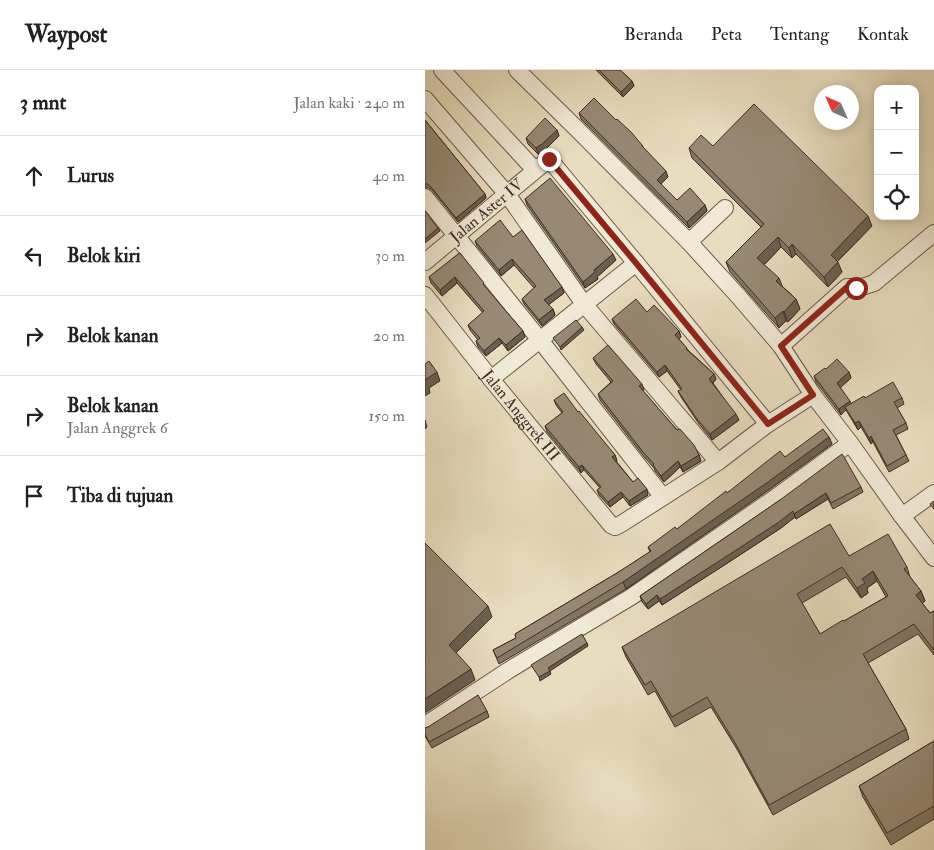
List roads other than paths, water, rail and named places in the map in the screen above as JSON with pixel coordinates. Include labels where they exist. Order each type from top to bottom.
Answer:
[{"type":"street","points":[[442,70],[535,170]]},
{"type":"street","points":[[517,70],[689,242],[781,346],[813,395],[934,558]]},
{"type":"street","points":[[425,98],[507,194],[584,304],[718,462]]},
{"type":"street","name":"Jalan Aster IV","points":[[425,262],[549,159],[636,263]]},
{"type":"street","points":[[425,197],[540,340],[663,498],[718,462],[768,424],[813,395]]},
{"type":"street","points":[[689,242],[725,208]]},
{"type":"street","points":[[781,346],[847,287],[863,287],[874,283],[934,233]]},
{"type":"street","points":[[491,379],[636,263],[768,424]]},
{"type":"street","name":"Jalan Anggrek III","points":[[425,295],[491,379],[611,525],[615,527],[621,524],[663,498]]},
{"type":"street","points":[[425,725],[509,670],[631,597],[776,497],[850,443]]},
{"type":"street","points":[[902,516],[934,493]]}]
